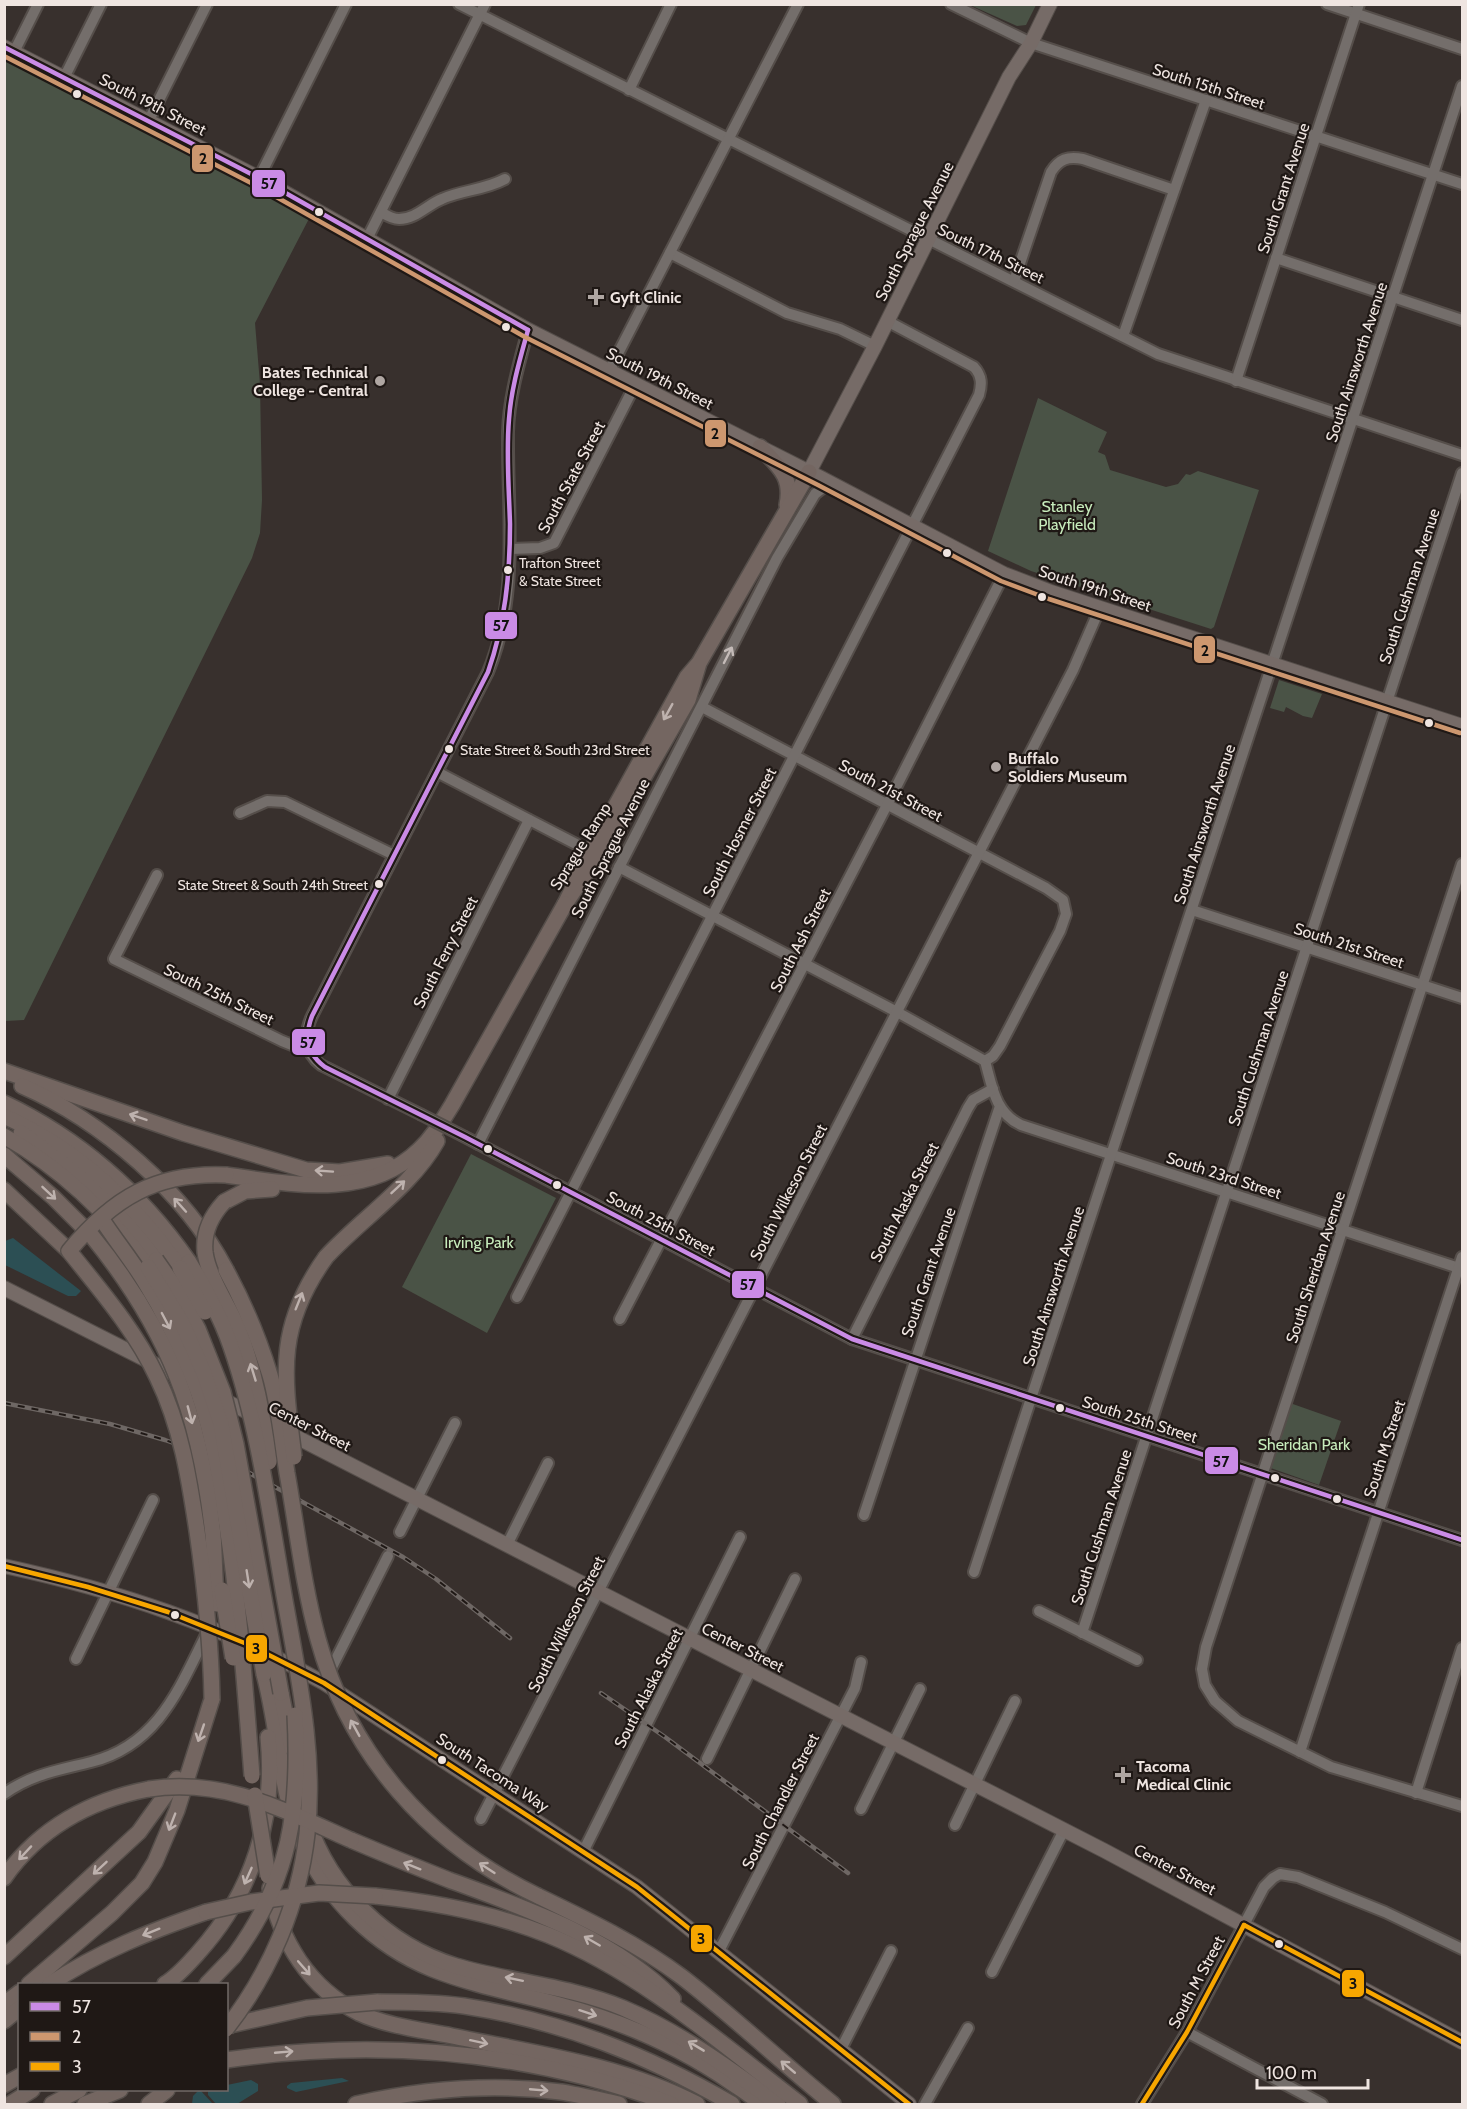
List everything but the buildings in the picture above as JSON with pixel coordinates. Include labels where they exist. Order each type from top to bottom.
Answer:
[{"type":"highway","points":[[760,447],[787,478],[789,493],[785,515]]},
{"type":"highway","name":"Sprague Ramp","points":[[452,1105],[565,904],[598,838],[687,677],[699,663],[809,472]]},
{"type":"highway","points":[[4,1071],[183,1133],[306,1170],[357,1171],[397,1162],[420,1149]]},
{"type":"highway","points":[[4,1078],[61,1106],[98,1130],[135,1160],[197,1224],[226,1270],[248,1315],[270,1376],[318,1639],[326,1664],[340,1700],[357,1732],[400,1794],[436,1831],[485,1866],[516,1885],[588,1920],[640,1949],[681,1976],[833,2104]]},
{"type":"highway","points":[[4,1103],[28,1114],[74,1142],[95,1158],[151,1212],[216,1310],[248,1401],[277,1554],[307,1734],[310,1790],[307,1836],[298,1881],[280,1938],[259,1981],[228,2025]]},
{"type":"highway","points":[[277,1554],[279,1535],[260,1396],[238,1328],[209,1267],[205,1243],[211,1219],[224,1202],[239,1192],[253,1189],[332,1191],[353,1188],[392,1169],[420,1149],[452,1105]]},
{"type":"highway","points":[[300,1546],[297,1476],[287,1398],[286,1362],[287,1346],[296,1310],[303,1292],[326,1257],[424,1161],[441,1135],[452,1105]]},
{"type":"highway","points":[[4,1116],[70,1152],[96,1173],[184,1265],[212,1326],[240,1404],[290,1673],[295,1710],[296,1796],[291,1837],[261,1916],[234,1956],[208,1983]]},
{"type":"highway","points":[[4,1124],[42,1148],[83,1179],[133,1230],[186,1331],[204,1373],[221,1424],[264,1674],[285,1784],[296,1827],[318,1872],[336,1897],[362,1925],[398,1951],[433,1969],[582,2011],[652,2037],[719,2074],[761,2104]]},
{"type":"highway","points":[[4,1136],[42,1160],[78,1189],[177,1290],[211,1357],[226,1401],[236,1444],[300,1791],[313,1837],[321,1854],[354,1901],[376,1923],[420,1951],[452,1965],[579,1993],[636,2014],[704,2050],[778,2104]]},
{"type":"highway","points":[[4,1155],[54,1197],[92,1236],[136,1295],[175,1367],[200,1456],[274,1910],[294,1954],[320,1985],[359,2013],[399,2025],[614,2072],[658,2087],[697,2104]]},
{"type":"highway","points":[[69,1251],[81,1236],[101,1218],[142,1188],[162,1180],[183,1176],[226,1175],[333,1186],[368,1179]]},
{"type":"highway","points":[[4,1190],[69,1251],[119,1313],[158,1378],[180,1438],[187,1467],[206,1595],[212,1699]]},
{"type":"highway","points":[[101,1218],[145,1282],[175,1337],[193,1378],[207,1419],[230,1546],[245,1681],[252,1776]]},
{"type":"highway","points":[[30,1983],[112,1913],[142,1882],[155,1862],[168,1834],[183,1794],[217,1676],[219,1636],[213,1537]]},
{"type":"highway","points":[[167,1983],[175,1978],[204,1946],[228,1914],[258,1851],[269,1796],[269,1752],[263,1688],[264,1674]]},
{"type":"highway","points":[[4,1957],[139,1832],[177,1779],[190,1766]]},
{"type":"highway","points":[[4,1878],[32,1845],[65,1820],[80,1811],[113,1798],[149,1789],[177,1786],[206,1787],[249,1796],[420,1869],[518,1906],[579,1934],[634,1966],[662,1988],[702,2029]]},
{"type":"highway","points":[[52,1983],[93,1958],[129,1941],[206,1912],[251,1902],[319,1893],[375,1896],[434,1904],[485,1916],[548,1935],[588,1953],[702,2029],[800,2104]]},
{"type":"highway","points":[[4,2004],[18,1994]]},
{"type":"highway","points":[[228,2028],[308,2008],[377,2002],[422,2002],[463,2006],[540,2022],[601,2040],[657,2064],[732,2104]]},
{"type":"highway","points":[[4,2021],[18,2010]]},
{"type":"highway","points":[[228,2060],[278,2052],[332,2050],[395,2049],[464,2054],[596,2079],[671,2104]]},
{"type":"highway","points":[[4,2085],[18,2077]]},
{"type":"highway","points":[[356,2104],[416,2092],[465,2088],[514,2088],[562,2092],[619,2104]]},
{"type":"highway","points":[[10,2104],[30,2091]]},
{"type":"highway","points":[[52,2104],[77,2091]]},
{"type":"highway","points":[[85,2104],[118,2091]]},
{"type":"highway","points":[[149,2104],[166,2091]]},
{"type":"main road","name":"South Sprague Avenue","points":[[809,472],[888,321],[1009,77],[1031,43],[1050,4]]},
{"type":"main road","name":"South 19th Street","points":[[9,49],[259,178],[528,330],[809,472],[1004,574],[1100,608],[1462,726]]},
{"type":"main road","name":"Center Street","points":[[4,1288],[1064,1830],[1462,2042]]},
{"type":"main road","name":"South Tacoma Way","points":[[4,1566],[108,1591],[183,1616],[271,1653],[324,1683],[637,1887],[909,2104]]},
{"type":"street","points":[[9,49],[38,4]]},
{"type":"street","points":[[64,78],[101,4]]},
{"type":"street","points":[[149,120],[207,4]]},
{"type":"street","points":[[259,178],[346,4]]},
{"type":"street","name":"South 17th Street","points":[[459,4],[482,10],[628,90],[1158,354],[1462,455]]},
{"type":"street","points":[[628,90],[671,4]]},
{"type":"street","points":[[609,371],[798,4]]},
{"type":"street","name":"South 15th Street","points":[[951,4],[1031,43],[1462,184]]},
{"type":"street","points":[[1327,4],[1358,9],[1462,49]]},
{"type":"street","name":"South Grant Avenue","points":[[1236,381],[1358,9]]},
{"type":"street","points":[[367,239],[482,10]]},
{"type":"street","name":"South Ainsworth Avenue","points":[[974,1572],[1462,86]]},
{"type":"street","points":[[1123,336],[1206,100]]},
{"type":"street","points":[[1014,281],[1052,172],[1062,160],[1083,159],[1174,190]]},
{"type":"street","points":[[381,212],[397,219],[403,218],[420,213],[443,198],[493,186],[505,178]]},
{"type":"street","points":[[670,253],[788,313],[840,329],[875,346]]},
{"type":"street","points":[[1276,258],[1462,320]]},
{"type":"street","name":"South Hosmer Street","points":[[517,1297],[976,401],[980,379],[978,372],[969,363],[888,321]]},
{"type":"street","points":[[306,1042],[307,1029],[312,1016],[488,672],[498,647],[507,600],[510,549],[508,432],[510,405],[528,330]]},
{"type":"street","name":"South State Street","points":[[510,549],[540,548],[554,543],[635,385]]},
{"type":"street","name":"South Cushman Avenue","points":[[1082,1632],[1462,472]]},
{"type":"street","name":"South Sprague Avenue","points":[[478,1144],[777,558],[815,494],[825,486],[835,486]]},
{"type":"street","name":"South Ash Street","points":[[620,1319],[887,805],[1004,574]]},
{"type":"street","name":"South Wilkeson Street","points":[[481,1819],[1073,670],[1100,608]]},
{"type":"street","name":"South 21st Street","points":[[702,707],[1060,897],[1065,904],[1066,914],[1060,931],[1000,1046],[993,1056],[985,1061]]},
{"type":"street","points":[[437,772],[576,844]]},
{"type":"street","points":[[240,813],[267,801],[285,802],[394,855]]},
{"type":"street","name":"South Ferry Street","points":[[388,1099],[529,820]]},
{"type":"street","name":"South Sheridan Avenue","points":[[1300,1752],[1230,1715],[1215,1701],[1203,1680],[1202,1663],[1462,864]]},
{"type":"street","points":[[619,867],[897,1012],[985,1061],[999,1108]]},
{"type":"street","name":"South 25th Street","points":[[157,875],[114,959],[282,1041],[292,1045],[306,1042],[313,1059],[319,1063],[852,1339],[1462,1540]]},
{"type":"street","name":"South 21st Street","points":[[1192,910],[1462,998]]},
{"type":"street","name":"South Alaska Street","points":[[852,1339],[973,1100],[993,1089]]},
{"type":"street","name":"South Grant Avenue","points":[[864,1515],[999,1108]]},
{"type":"street","name":"South 23rd Street","points":[[999,1108],[1021,1125],[1343,1230],[1461,1265]]},
{"type":"street","name":"South M Street","points":[[1300,1752],[1461,1265]]},
{"type":"street","points":[[400,1532],[455,1423]]},
{"type":"street","points":[[507,1545],[548,1463]]},
{"type":"street","points":[[76,1659],[153,1500]]},
{"type":"street","name":"South Alaska Street","points":[[583,1852],[740,1538]]},
{"type":"street","points":[[324,1683],[388,1556]]},
{"type":"street","points":[[706,1759],[795,1579]]},
{"type":"street","points":[[1039,1611],[1137,1660]]},
{"type":"street","points":[[4,1794],[40,1774],[102,1759],[125,1748],[142,1736],[170,1706],[210,1628]]},
{"type":"street","points":[[1416,1793],[1462,1648]]},
{"type":"street","name":"South Chandler Street","points":[[719,1952],[841,1715],[856,1683],[861,1662]]},
{"type":"street","points":[[861,1809],[920,1689]]},
{"type":"street","points":[[955,1825],[1015,1701]]},
{"type":"street","points":[[1300,1752],[1347,1773],[1462,1806]]},
{"type":"street","points":[[992,1972],[1064,1830]]},
{"type":"street","name":"South M Street","points":[[1143,2103],[1186,2031],[1265,1885],[1276,1876],[1294,1875],[1327,1887],[1406,1921],[1462,1949]]},
{"type":"street","points":[[841,2049],[891,1951]]},
{"type":"street","points":[[926,2104],[968,2028]]},
{"type":"street","points":[[1186,2031],[1322,2104]]},
{"type":"green space","points":[[1036,4],[1026,25],[1017,26],[970,5]]},
{"type":"green space","points":[[5,47],[314,209],[255,323],[260,384],[262,500],[260,533],[252,558],[24,1020],[5,1021]]},
{"type":"green space","name":"Stanley Playfield","points":[[1038,398],[1107,432],[1098,452],[1105,455],[1110,470],[1166,487],[1178,484],[1186,474],[1190,475],[1198,471],[1259,490],[1214,627],[1211,629],[1031,571],[988,551]]},
{"type":"green space","points":[[1279,680],[1322,694],[1312,718],[1286,707],[1284,712],[1270,708]]},
{"type":"green space","name":"Irving Park","points":[[471,1154],[556,1198],[487,1333],[402,1287]]},
{"type":"green space","name":"Sheridan Park","points":[[1290,1403],[1341,1421],[1319,1485],[1268,1467]]},
{"type":"water","points":[[13,1238],[81,1291],[76,1296],[68,1296],[5,1265],[5,1241]]},
{"type":"water","points":[[342,2078],[349,2081],[296,2092],[287,2088],[291,2083]]},
{"type":"water","points":[[251,2080],[258,2084],[258,2091],[237,2104],[216,2104],[208,2095],[208,2091],[228,2091],[228,2085]]},
{"type":"water","points":[[201,2091],[213,2104],[192,2104],[193,2096]]},
{"type":"railway","points":[[4,1403],[110,1424],[233,1464],[403,1557],[436,1579],[510,1638]]},
{"type":"railway","points":[[601,1693],[665,1737],[848,1873]]},
{"type":"transit line","name":"57","points":[[4,47],[259,178],[528,330]]},
{"type":"transit line","name":"2","points":[[4,56],[255,185],[525,337],[818,485],[1001,581],[1049,599],[1460,733]]},
{"type":"transit line","name":"57","points":[[528,330],[510,408],[509,562],[499,636],[494,654],[488,672],[312,1016],[308,1038],[314,1056],[325,1067],[465,1137],[852,1339],[1462,1540]]},
{"type":"transit line","name":"3","points":[[4,1566],[88,1587],[168,1612],[247,1644],[324,1683],[637,1887],[909,2104]]},
{"type":"transit line","name":"3","points":[[1244,1925],[1462,2042]]},
{"type":"transit line","name":"3","points":[[1142,2104],[1187,2032],[1244,1925]]},
{"type":"place","name":"Gyft Clinic","points":[[596,297]]},
{"type":"place","name":"Bates Technical College - Central","points":[[380,381]]},
{"type":"place","name":"Trafton Street & State Street","points":[[508,570]]},
{"type":"place","name":"State Street & South 23rd Street","points":[[449,749]]},
{"type":"place","name":"Buffalo Soldiers Museum","points":[[996,767]]},
{"type":"place","name":"State Street & South 24th Street","points":[[379,884]]},
{"type":"place","name":"Tacoma Medical Clinic","points":[[1123,1775]]}]
